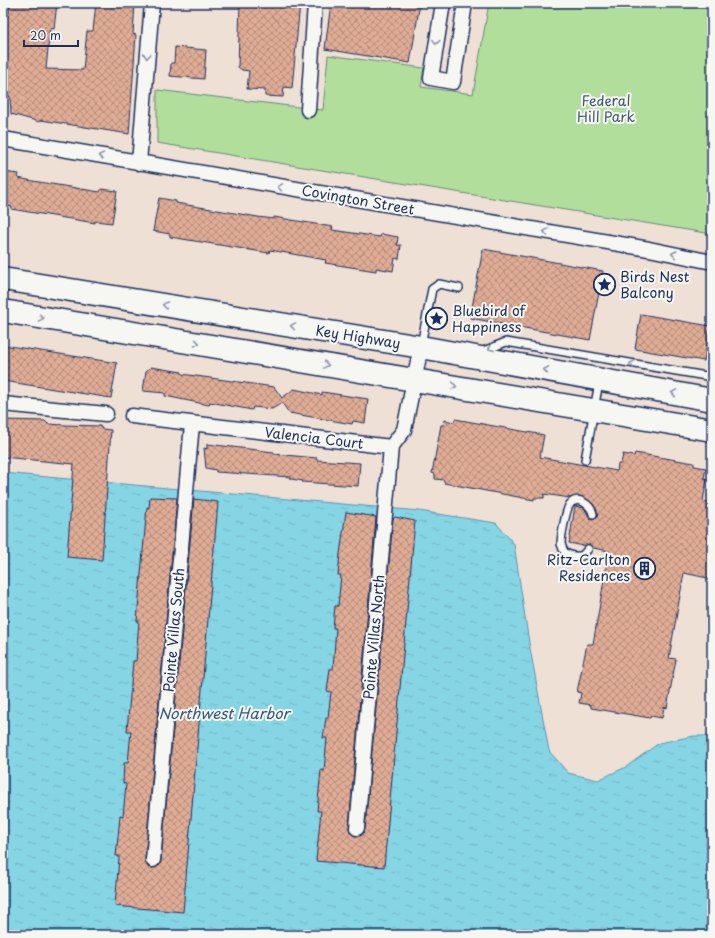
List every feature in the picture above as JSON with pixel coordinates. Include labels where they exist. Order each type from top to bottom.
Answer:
[{"type":"main road","name":"Key Highway","points":[[3,279],[421,347],[712,400]]},
{"type":"main road","points":[[3,311],[712,430]]},
{"type":"street","points":[[139,163],[152,3]]},
{"type":"street","points":[[308,110],[315,3]]},
{"type":"street","points":[[443,3],[431,78],[453,82],[466,3]]},
{"type":"street","name":"Covington Street","points":[[3,139],[649,249],[712,262]]},
{"type":"street","points":[[391,447],[404,430],[421,347]]},
{"type":"street","points":[[3,404],[106,414]]},
{"type":"street","name":"Valencia Court","points":[[132,416],[391,447]]},
{"type":"street","name":"Pointe Villas South","points":[[153,860],[192,424]]},
{"type":"street","name":"Pointe Villas North","points":[[357,828],[391,447]]},
{"type":"lane","points":[[421,347],[432,289],[439,284],[459,288]]},
{"type":"lane","points":[[471,356],[506,342],[712,378]]},
{"type":"lane","points":[[584,460],[600,380]]},
{"type":"lane","points":[[588,548],[582,556],[573,556],[565,552],[561,545],[568,509],[571,503],[577,500],[586,503],[591,508],[593,514]]},
{"type":"green space","name":"Federal Hill Park","points":[[489,3],[712,3],[712,234],[157,143],[157,90],[323,110],[328,55],[424,68],[421,87],[473,94]]},
{"type":"water","name":"Northwest Harbor","points":[[3,473],[419,511],[496,523],[514,544],[529,643],[549,751],[568,773],[598,780],[626,767],[659,743],[694,736],[712,736],[712,935],[3,935]]},
{"type":"building","points":[[10,3],[57,3],[54,29],[50,28],[46,69],[83,70],[87,31],[93,31],[96,3],[135,3],[133,34],[136,35],[129,134],[41,120],[40,122],[11,114],[10,96],[3,97],[4,13],[9,13]]},
{"type":"building","points":[[240,3],[300,3],[292,88],[284,87],[283,97],[265,96],[265,90],[247,89],[249,71],[242,70],[238,67]]},
{"type":"building","points":[[331,3],[420,3],[410,63],[325,49]]},
{"type":"building","points":[[175,47],[206,50],[204,79],[170,76],[171,63],[174,63]]},
{"type":"building","points":[[3,172],[19,174],[18,178],[33,181],[100,192],[101,189],[117,191],[112,223],[95,221],[95,223],[11,209],[12,207],[3,205]]},
{"type":"building","points":[[159,198],[176,201],[176,203],[258,217],[274,219],[274,217],[333,227],[332,230],[380,237],[381,234],[398,237],[397,245],[401,245],[399,259],[395,258],[393,271],[376,268],[376,271],[325,263],[326,260],[270,250],[269,253],[170,237],[170,234],[153,231]]},
{"type":"building","points":[[483,249],[603,271],[590,340],[470,318]]},
{"type":"building","points":[[641,314],[710,326],[704,361],[635,349]]},
{"type":"building","points":[[3,345],[117,363],[111,398],[3,381]]},
{"type":"building","points":[[151,367],[182,372],[182,374],[274,387],[282,398],[294,389],[322,395],[322,392],[368,399],[365,423],[353,421],[352,424],[289,413],[282,403],[272,409],[253,407],[252,410],[210,402],[209,405],[165,396],[165,393],[143,391],[146,371]]},
{"type":"building","name":"Ritz-Carlton Residences","points":[[455,419],[544,435],[540,457],[617,471],[618,464],[621,464],[623,454],[634,456],[635,453],[694,463],[694,466],[706,468],[704,478],[707,479],[703,501],[712,503],[712,579],[684,573],[669,658],[676,659],[667,708],[664,707],[662,718],[651,716],[650,718],[591,708],[591,705],[579,703],[581,693],[577,692],[587,644],[593,644],[609,551],[593,548],[589,544],[584,546],[569,543],[575,506],[584,508],[590,518],[593,519],[597,517],[598,514],[594,505],[581,496],[570,498],[544,494],[544,498],[534,498],[534,500],[444,483],[444,480],[435,479],[435,474],[432,473],[441,425],[444,425],[445,420],[454,422]]},
{"type":"building","points":[[3,420],[45,421],[48,424],[100,426],[102,429],[111,430],[102,560],[67,557],[74,464],[3,457]]},
{"type":"building","points":[[207,444],[274,452],[274,454],[317,458],[317,460],[360,463],[358,486],[302,482],[303,481],[291,479],[291,477],[216,472],[216,470],[206,468],[204,448],[207,449]]},
{"type":"building","points":[[150,497],[177,498],[145,859],[148,867],[153,868],[160,865],[161,861],[194,499],[218,502],[183,912],[115,906],[119,859],[119,856],[116,856],[120,815],[123,816],[126,784],[123,783],[124,763],[128,763],[131,731],[127,731],[133,661],[136,661],[139,621],[137,621],[142,562],[147,507],[149,508]]},
{"type":"building","points":[[346,512],[376,517],[349,827],[350,832],[356,836],[361,836],[365,829],[393,519],[395,517],[415,521],[384,867],[316,861],[321,811],[317,811],[321,770],[324,771],[327,738],[323,738],[326,718],[328,718],[331,692],[327,691],[330,669],[333,669],[336,628],[333,628],[335,606],[338,606],[341,575],[338,575]]},
{"type":"place","name":"Birds Nest Balcony","points":[[605,285]]},
{"type":"place","name":"Bluebird of Happiness","points":[[436,319]]},
{"type":"place","name":"Ritz-Carlton Residences","points":[[645,568]]}]
